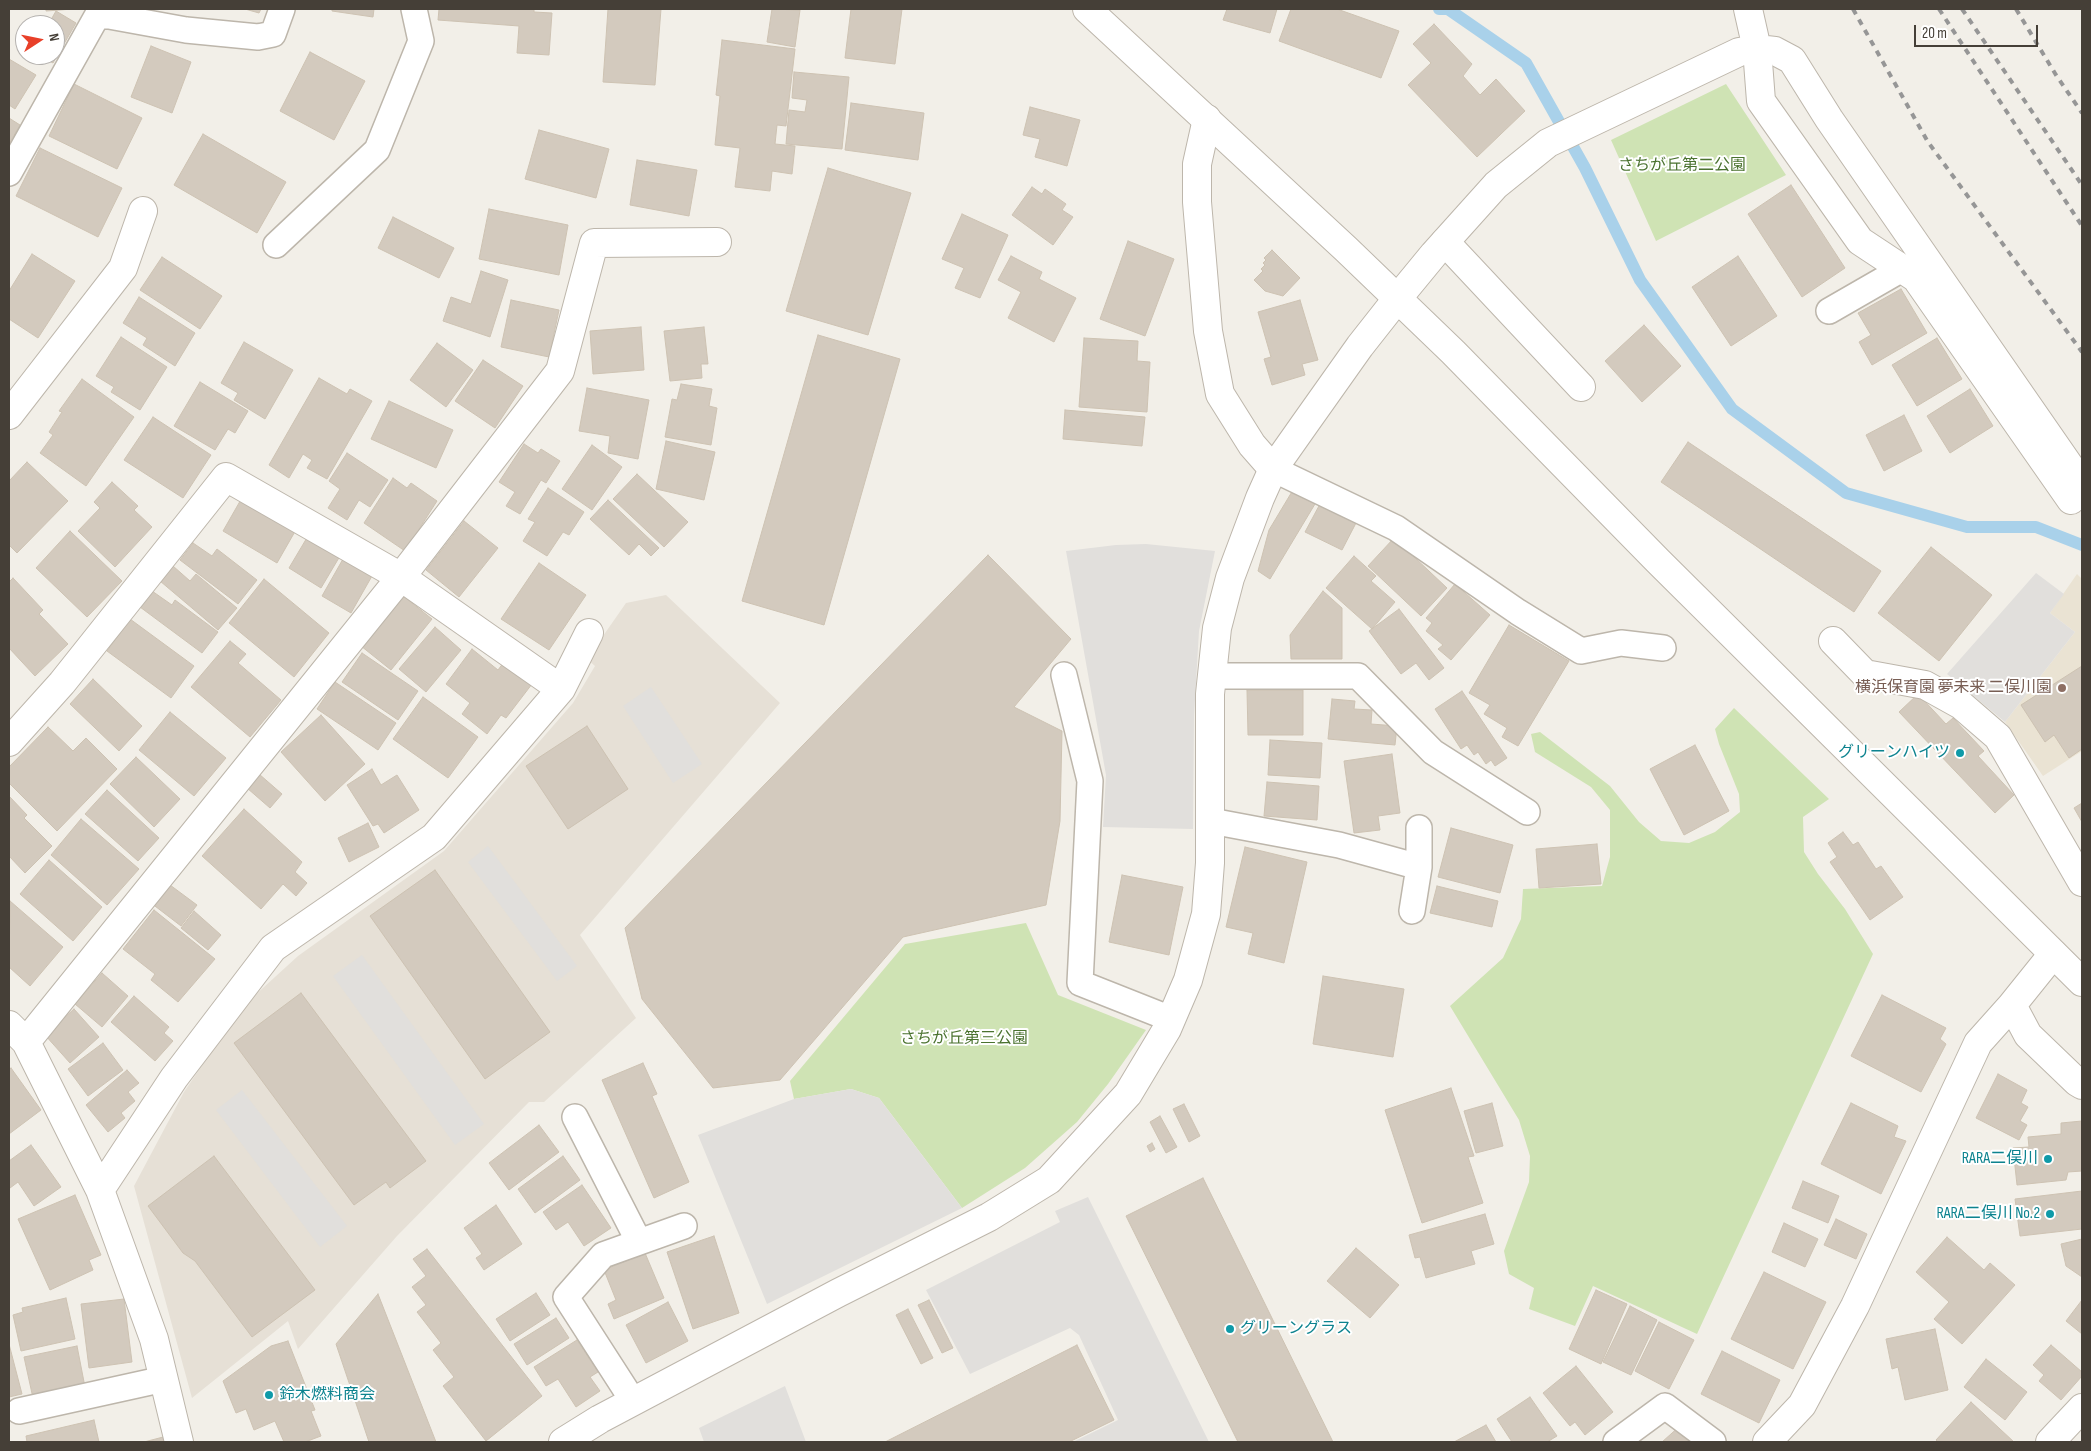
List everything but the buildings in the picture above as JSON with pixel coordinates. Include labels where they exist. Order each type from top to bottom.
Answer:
[{"type":"street","points":[[1087,9],[1207,119],[1453,352],[1658,561],[2082,982]]},
{"type":"street","points":[[1748,9],[1757,49],[1761,101],[1860,240],[1916,278],[2077,492]]},
{"type":"street","points":[[563,1442],[633,1401],[838,1293],[990,1217],[1049,1180],[1128,1094],[1171,1019],[1188,980],[1206,914],[1211,821],[1210,694],[1217,628],[1230,578],[1260,498],[1273,469],[1360,346],[1398,299],[1445,242],[1496,185],[1548,143],[1599,117],[1739,52],[1757,49],[1775,52],[1792,60],[1829,119],[2077,492]]},
{"type":"street","points":[[1207,119],[1197,164],[1197,202],[1208,331],[1220,394],[1252,445],[1273,469]]},
{"type":"street","points":[[9,415],[123,268],[143,211]]},
{"type":"street","points":[[179,1442],[154,1339],[100,1190],[17,1034],[401,577],[560,371],[594,243],[717,242]]},
{"type":"street","points":[[1445,242],[1581,387]]},
{"type":"street","points":[[9,742],[62,683],[226,478],[401,577],[561,689]]},
{"type":"street","points":[[100,1190],[174,1078],[273,948],[434,837],[561,689],[589,633]]},
{"type":"street","points":[[1833,641],[1865,674],[1925,685],[1961,705],[1998,737],[2082,882]]},
{"type":"street","points":[[1767,1442],[1802,1405],[1855,1306],[1978,1043],[2012,1005],[2053,954]]},
{"type":"street","points":[[2012,1005],[2028,1035],[2077,1082],[2082,1084]]},
{"type":"street","points":[[2050,1442],[2082,1408]]},
{"type":"lane","points":[[9,173],[98,16],[109,16],[186,30],[258,37],[273,34],[282,9]]},
{"type":"lane","points":[[276,245],[377,150],[422,41],[414,9]]},
{"type":"lane","points":[[1829,310],[1902,269]]},
{"type":"lane","points":[[1273,469],[1396,528],[1518,612],[1581,652],[1621,643],[1663,648]]},
{"type":"lane","points":[[1064,675],[1090,781],[1080,983],[1171,1019]]},
{"type":"lane","points":[[1212,676],[1358,676],[1433,752],[1527,812]]},
{"type":"lane","points":[[1211,821],[1339,845],[1419,867]]},
{"type":"lane","points":[[1412,911],[1419,867],[1419,828]]},
{"type":"lane","points":[[574,1117],[639,1242]]},
{"type":"lane","points":[[633,1401],[566,1297],[604,1255],[684,1226]]},
{"type":"lane","points":[[19,1412],[164,1379]]},
{"type":"lane","points":[[1616,1442],[1665,1406],[1713,1442]]},
{"type":"shaded area","points":[[1146,544],[1215,551],[1199,631],[1194,716],[1193,829],[1103,827],[1106,775],[1066,551],[1116,545]]},
{"type":"shaded area","points":[[2036,573],[2064,594],[2050,613],[2075,632],[2005,722],[1947,674]]},
{"type":"shaded area","points":[[2077,574],[2082,579],[2082,751],[2043,776],[2005,722],[2075,632],[2050,613]]},
{"type":"shaded area","points":[[666,595],[780,703],[580,935],[636,1018],[544,1102],[529,1102],[397,1236],[298,1349],[288,1321],[192,1398],[134,1186],[184,1092],[241,1008],[298,956],[444,851],[573,703],[595,666],[587,659],[626,603]]},
{"type":"shaded area","points":[[651,687],[702,764],[673,783],[623,706]]},
{"type":"shaded area","points":[[488,846],[577,966],[557,981],[468,862]]},
{"type":"shaded area","points":[[362,955],[484,1124],[455,1145],[333,976]]},
{"type":"shaded area","points":[[851,1089],[879,1098],[962,1208],[767,1304],[698,1135],[794,1099]]},
{"type":"shaded area","points":[[242,1090],[347,1226],[320,1247],[216,1110]]},
{"type":"shaded area","points":[[1088,1197],[1209,1442],[1073,1442],[1118,1420],[1079,1335],[1070,1328],[970,1374],[926,1290],[1060,1222],[1055,1211]]},
{"type":"shaded area","points":[[785,1386],[806,1442],[704,1442],[699,1428]]},
{"type":"green space","name":"さちが丘第二公園","points":[[1726,84],[1786,175],[1656,241],[1611,140]]},
{"type":"green space","points":[[1734,708],[1829,799],[1803,817],[1804,852],[1845,909],[1873,954],[1697,1334],[1593,1286],[1575,1326],[1529,1309],[1534,1288],[1509,1274],[1504,1251],[1529,1182],[1530,1156],[1519,1120],[1450,1006],[1503,958],[1521,919],[1523,889],[1602,886],[1610,857],[1610,810],[1591,787],[1535,752],[1531,734],[1540,732],[1610,786],[1639,822],[1661,841],[1689,843],[1715,832],[1740,812],[1739,794],[1715,729]]},
{"type":"green space","name":"さちが丘第三公園","points":[[1026,923],[1058,995],[1146,1030],[1108,1084],[1077,1122],[1025,1168],[962,1208],[879,1098],[851,1089],[794,1099],[790,1081],[905,944]]},
{"type":"waterway","points":[[1439,9],[1448,9],[1526,63],[1585,168],[1640,280],[1732,409],[1846,493],[1967,527],[2036,527],[2082,545]]},
{"type":"railway","points":[[1853,9],[1928,142],[2082,352]]},
{"type":"railway","points":[[1939,9],[2082,226]]},
{"type":"railway","points":[[1962,9],[2082,185]]},
{"type":"railway","points":[[2016,9],[2056,75],[2082,113]]},
{"type":"place","name":"横浜保育園 夢未来 二俣川園","points":[[2062,688]]},
{"type":"place","name":"グリーンハイツ","points":[[1960,753]]},
{"type":"place","name":"RARA二俣川","points":[[2048,1159]]},
{"type":"place","name":"RARA二俣川 No.2","points":[[2050,1214]]},
{"type":"place","name":"グリーングラス","points":[[1230,1329]]},
{"type":"place","name":"鈴木燃料商会","points":[[269,1395]]}]
